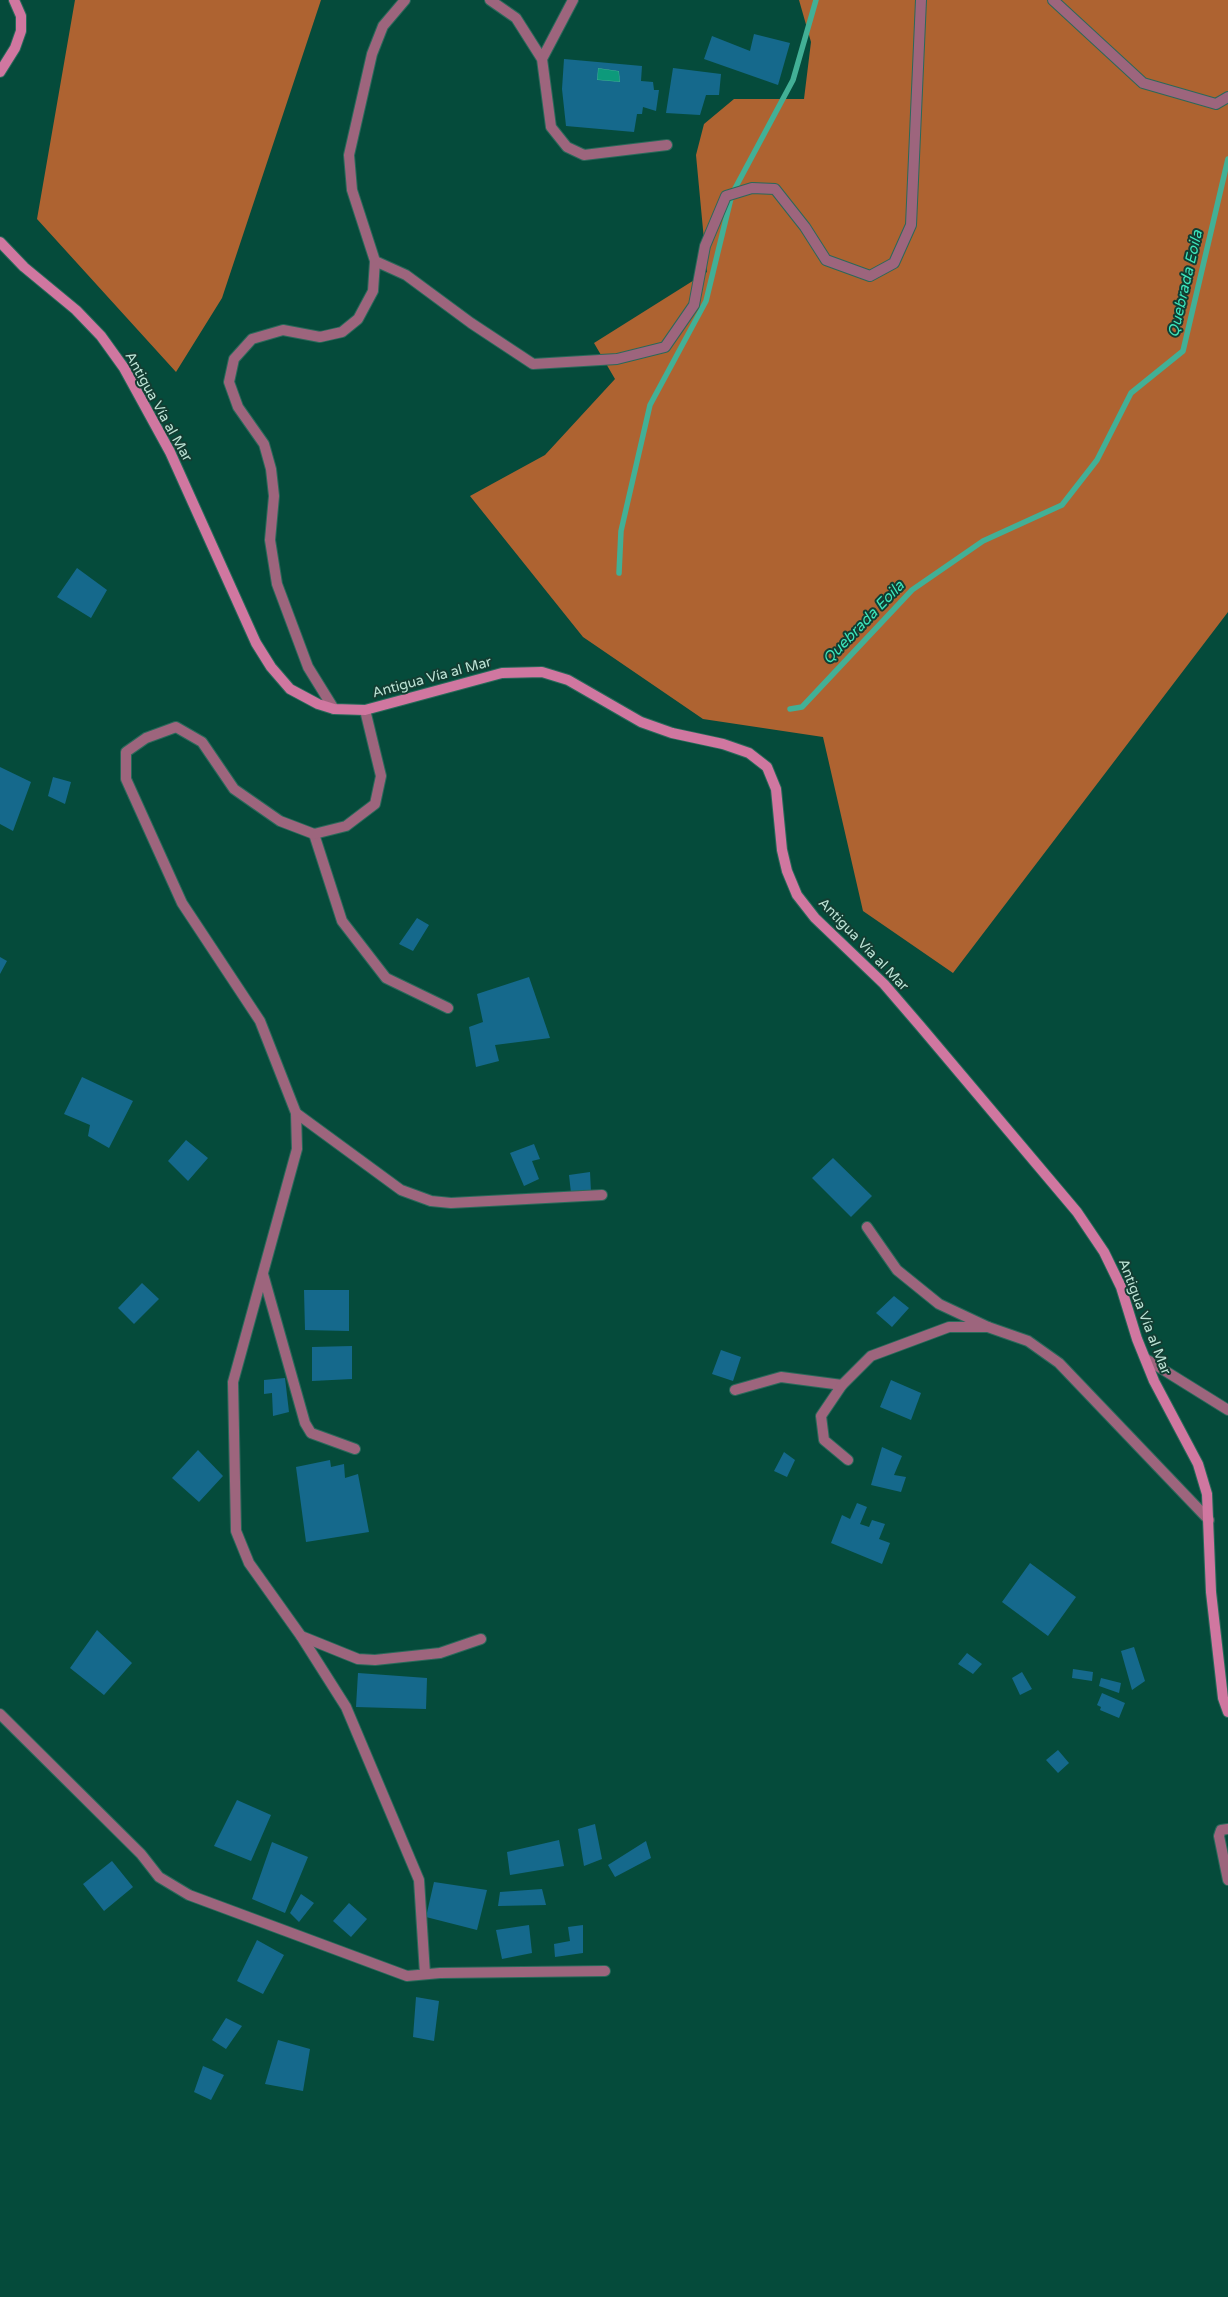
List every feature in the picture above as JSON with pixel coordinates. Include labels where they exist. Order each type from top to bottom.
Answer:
[{"type":"main road","points":[[0,72],[15,48],[21,31],[21,16],[14,0]]},
{"type":"main road","name":"Antigua Vía al Mar","points":[[0,242],[24,267],[76,310],[124,368],[170,452],[256,643],[271,667],[290,689],[318,704],[334,709],[365,710],[502,673],[542,672],[568,680],[641,722],[672,733],[723,744],[749,753],[767,767],[776,789],[782,850],[796,895],[815,918],[884,984],[1077,1212],[1104,1252],[1120,1287],[1154,1381],[1198,1464],[1207,1494],[1211,1592],[1223,1698],[1228,1712]]},
{"type":"street","points":[[334,709],[308,667],[277,584],[270,540],[274,496],[271,469],[264,444],[238,407],[229,382],[234,359],[252,339],[283,330],[320,337],[342,332],[358,319],[373,291],[375,261],[352,190],[349,155],[372,54],[383,26],[405,0]]},
{"type":"street","points":[[490,0],[516,18],[542,59],[551,127],[567,147],[584,155],[667,145]]},
{"type":"street","points":[[542,59],[572,0]]},
{"type":"street","points":[[375,261],[406,274],[471,323],[533,364],[617,359],[664,347],[694,305],[705,246],[726,196],[746,190],[775,189],[805,227],[826,260],[870,276],[894,263],[911,225],[921,0]]},
{"type":"street","points":[[1054,0],[1143,82],[1216,104],[1228,97]]},
{"type":"street","points":[[365,710],[381,776],[375,804],[346,826],[314,834],[280,821],[234,790],[202,742],[176,727],[146,738],[126,752],[126,779],[182,903],[260,1021],[296,1113],[297,1149],[233,1382],[236,1531],[249,1563],[301,1636],[346,1707],[419,1880],[425,1974]]},
{"type":"street","points":[[314,834],[342,921],[386,978],[448,1008]]},
{"type":"street","points":[[296,1113],[401,1190],[431,1201],[451,1203],[602,1195]]},
{"type":"street","points":[[867,1227],[897,1270],[939,1304],[988,1327],[1028,1341],[1059,1363],[1209,1520]]},
{"type":"street","points":[[263,1273],[305,1423],[311,1433],[355,1449]]},
{"type":"street","points":[[848,1460],[824,1440],[821,1416],[842,1385],[871,1356],[950,1326],[988,1327]]},
{"type":"street","points":[[1146,1359],[1228,1410]]},
{"type":"street","points":[[735,1390],[781,1377],[842,1385]]},
{"type":"street","points":[[301,1636],[358,1659],[375,1660],[440,1653],[481,1639]]},
{"type":"street","points":[[0,1714],[141,1854],[159,1877],[189,1895],[408,1976],[425,1974],[604,1971]]},
{"type":"street","points":[[1228,1829],[1221,1830],[1219,1836],[1228,1880]]},
{"type":"shaded area","points":[[75,0],[321,0],[222,298],[176,372],[37,219]]},
{"type":"shaded area","points":[[799,0],[1228,0],[1228,612],[953,973],[863,911],[823,737],[703,719],[583,637],[470,496],[545,455],[615,379],[594,343],[707,272],[696,155],[704,124],[734,99],[804,99],[811,42]]},
{"type":"shaded area","points":[[598,68],[619,71],[620,82],[597,80]]},
{"type":"building","points":[[754,34],[790,43],[778,85],[704,59],[712,36],[750,51]]},
{"type":"building","points":[[564,59],[642,66],[641,81],[653,82],[654,90],[659,90],[656,111],[643,107],[642,114],[637,114],[634,132],[566,126],[562,89]],"holes":[[[598,68],[619,71],[620,82],[597,80]]]},
{"type":"building","points":[[673,68],[721,74],[719,95],[706,95],[700,115],[666,113]]},
{"type":"building","points":[[77,568],[107,590],[91,618],[57,597]]},
{"type":"building","points":[[0,767],[31,782],[13,831],[0,824]]},
{"type":"building","points":[[53,777],[71,782],[65,804],[48,796]]},
{"type":"building","points":[[417,918],[429,925],[413,951],[399,944]]},
{"type":"building","points":[[0,957],[7,961],[0,974]]},
{"type":"building","points":[[529,977],[550,1038],[495,1045],[499,1061],[476,1067],[469,1027],[483,1022],[477,994]]},
{"type":"building","points":[[82,1077],[133,1101],[109,1148],[88,1136],[90,1125],[64,1114]]},
{"type":"building","points":[[186,1140],[208,1158],[188,1181],[168,1161]]},
{"type":"building","points":[[534,1144],[540,1159],[532,1161],[539,1179],[524,1186],[510,1153]]},
{"type":"building","points":[[833,1158],[872,1196],[851,1217],[812,1178]]},
{"type":"building","points":[[590,1172],[591,1192],[571,1193],[569,1175]]},
{"type":"building","points":[[142,1283],[159,1299],[134,1324],[118,1308]]},
{"type":"building","points":[[304,1290],[349,1290],[349,1331],[305,1330]]},
{"type":"building","points":[[894,1296],[909,1308],[892,1327],[876,1313]]},
{"type":"building","points":[[352,1346],[352,1379],[312,1381],[312,1347]]},
{"type":"building","points":[[721,1350],[741,1357],[733,1381],[712,1374]]},
{"type":"building","points":[[285,1378],[289,1412],[273,1416],[272,1393],[264,1394],[264,1380]]},
{"type":"building","points":[[891,1380],[921,1393],[911,1420],[880,1407]]},
{"type":"building","points":[[882,1447],[902,1456],[894,1475],[906,1477],[901,1492],[871,1485]]},
{"type":"building","points":[[198,1450],[223,1476],[199,1502],[172,1478]]},
{"type":"building","points":[[784,1452],[795,1460],[787,1477],[774,1471]]},
{"type":"building","points":[[330,1460],[331,1467],[344,1464],[345,1478],[358,1474],[369,1532],[306,1542],[296,1467]]},
{"type":"building","points":[[857,1503],[867,1507],[860,1524],[869,1527],[872,1520],[885,1524],[879,1539],[890,1543],[882,1564],[831,1543],[842,1515],[850,1519]]},
{"type":"building","points":[[1030,1563],[1076,1597],[1048,1636],[1002,1602]]},
{"type":"building","points":[[97,1630],[132,1663],[104,1695],[70,1668]]},
{"type":"building","points":[[1134,1647],[1145,1681],[1132,1690],[1121,1651]]},
{"type":"building","points":[[967,1653],[982,1664],[973,1674],[958,1664]]},
{"type":"building","points":[[1073,1669],[1093,1672],[1092,1681],[1072,1678]]},
{"type":"building","points":[[1022,1672],[1032,1689],[1020,1695],[1012,1678]]},
{"type":"building","points":[[358,1673],[427,1678],[426,1709],[356,1707]]},
{"type":"building","points":[[1101,1678],[1121,1683],[1119,1693],[1099,1686]]},
{"type":"building","points":[[1102,1693],[1125,1703],[1119,1718],[1100,1710],[1101,1707],[1097,1705]]},
{"type":"building","points":[[1058,1750],[1069,1763],[1058,1773],[1046,1760]]},
{"type":"building","points":[[237,1800],[271,1815],[251,1861],[214,1846]]},
{"type":"building","points":[[595,1824],[602,1859],[584,1866],[578,1829]]},
{"type":"building","points":[[559,1840],[564,1866],[510,1875],[507,1852]]},
{"type":"building","points":[[646,1841],[651,1858],[615,1877],[608,1865]]},
{"type":"building","points":[[272,1842],[308,1857],[285,1913],[252,1899]]},
{"type":"building","points":[[112,1861],[133,1887],[104,1911],[83,1884]]},
{"type":"building","points":[[434,1882],[487,1890],[477,1930],[426,1917]]},
{"type":"building","points":[[542,1889],[546,1905],[498,1906],[500,1892]]},
{"type":"building","points":[[301,1894],[314,1903],[299,1922],[290,1913]]},
{"type":"building","points":[[349,1903],[367,1919],[351,1937],[333,1921]]},
{"type":"building","points":[[529,1925],[532,1953],[502,1959],[496,1930]]},
{"type":"building","points":[[583,1925],[583,1953],[555,1957],[554,1944],[570,1941],[568,1927]]},
{"type":"building","points":[[257,1940],[284,1955],[263,1994],[237,1981]]},
{"type":"building","points":[[416,1997],[439,2001],[434,2041],[413,2037]]},
{"type":"building","points":[[226,2018],[242,2026],[226,2049],[212,2040]]},
{"type":"building","points":[[278,2040],[310,2049],[303,2091],[265,2084]]},
{"type":"building","points":[[203,2066],[224,2075],[211,2100],[194,2092]]},
{"type":"waterway","points":[[619,573],[621,531],[650,405],[706,301],[732,194],[793,80],[816,0]]},
{"type":"waterway","name":"Quebrada Eoila","points":[[790,709],[802,707],[912,590],[983,541],[1062,505],[1097,460],[1131,393],[1183,351],[1228,159]]}]
